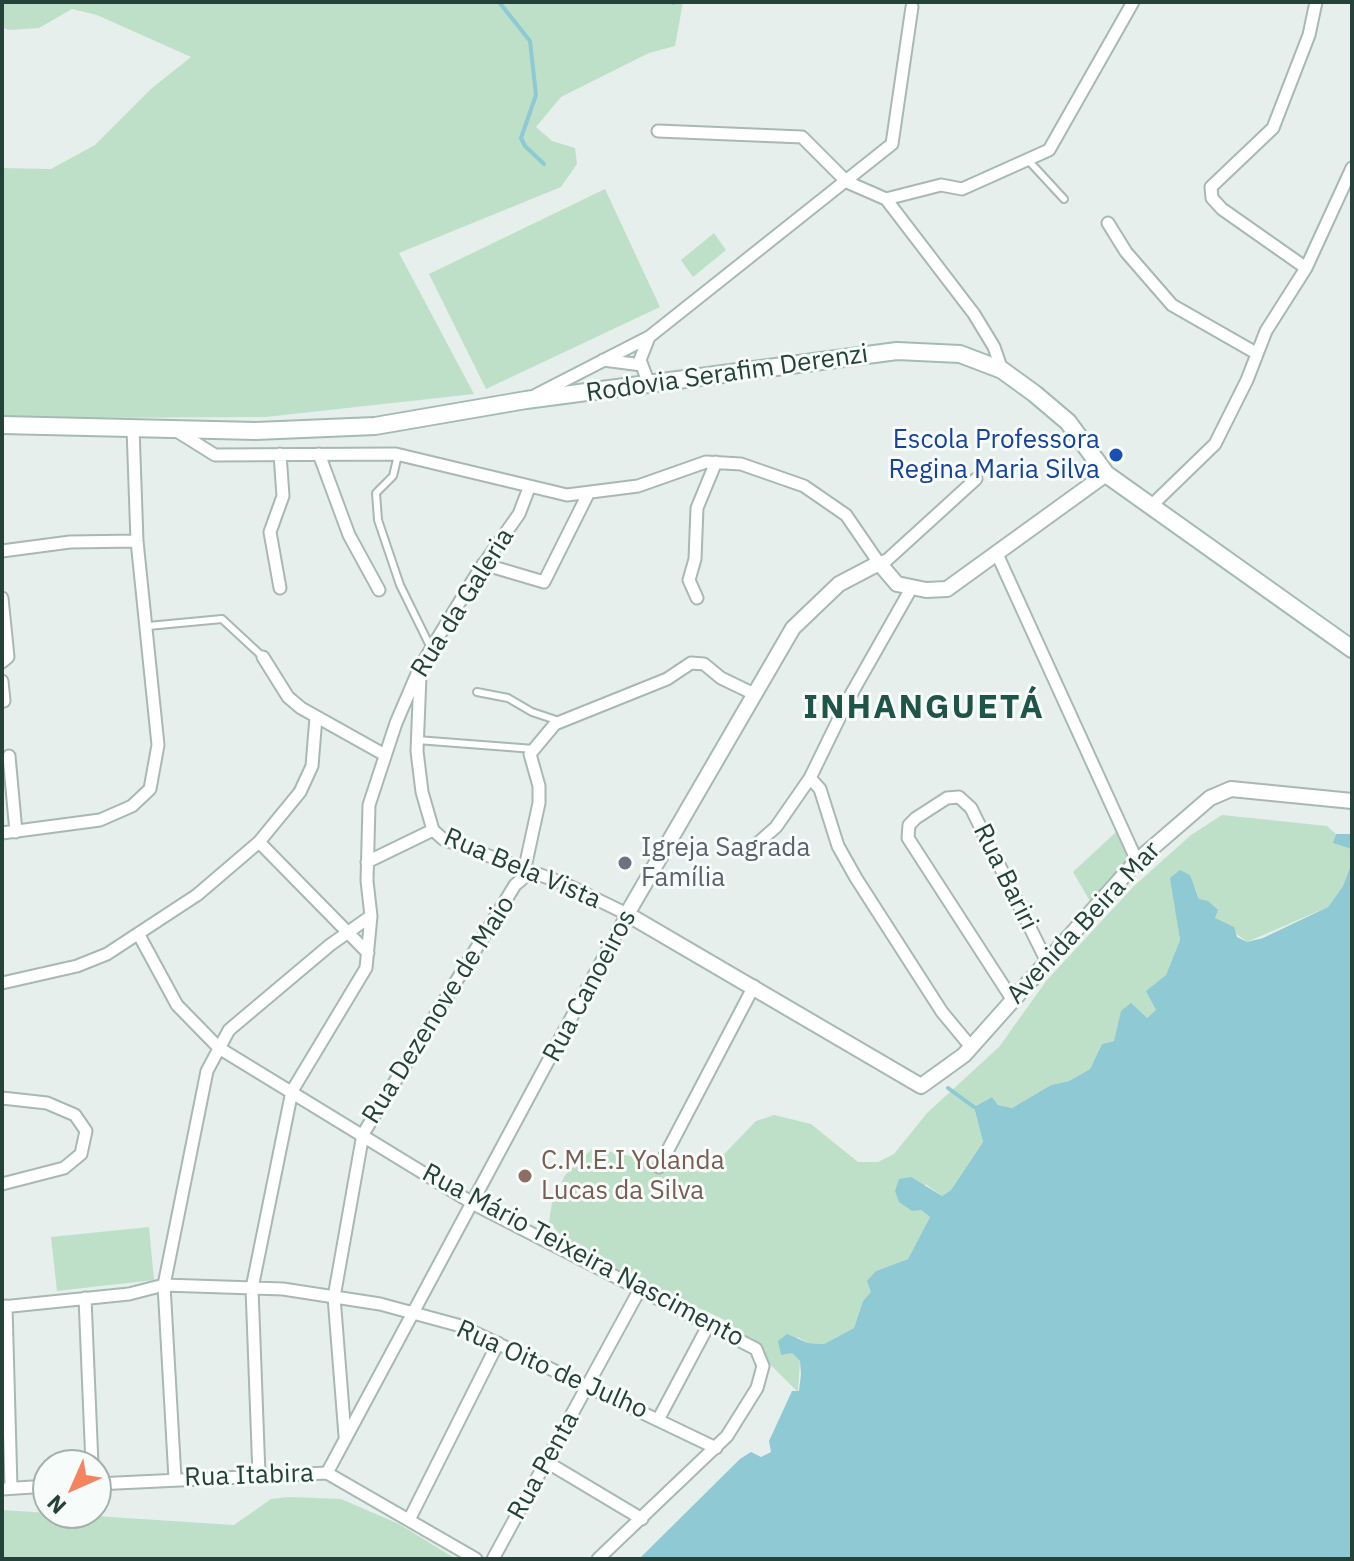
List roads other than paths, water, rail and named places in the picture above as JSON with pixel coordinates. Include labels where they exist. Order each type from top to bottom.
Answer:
[{"type":"main road","name":"Rodovia Serafim Derenzi","points":[[2,425],[256,431],[375,426],[526,400],[897,351],[960,354],[1002,370],[1068,422],[1106,474],[1352,649]]},
{"type":"street","points":[[886,199],[941,185],[962,189],[1053,146],[1133,2]]},
{"type":"street","points":[[1306,268],[1222,209],[1212,198],[1211,187],[1273,128],[1309,35],[1316,2]]},
{"type":"street","points":[[526,400],[649,337],[776,233],[847,182],[892,144],[912,7]]},
{"type":"street","points":[[658,131],[799,135],[847,182],[886,199],[974,314],[994,347],[1002,370]]},
{"type":"street","points":[[1150,507],[1215,444],[1247,380],[1256,353],[1306,268],[1352,168]]},
{"type":"street","points":[[1108,223],[1126,252],[1172,305],[1256,353]]},
{"type":"street","points":[[649,337],[640,360],[649,384]]},
{"type":"street","points":[[603,360],[642,365]]},
{"type":"street","points":[[586,369],[588,392]]},
{"type":"street","points":[[2,833],[100,820],[132,806],[150,789],[158,745],[137,541],[133,428]]},
{"type":"street","points":[[172,429],[215,455],[398,455],[567,495],[638,486],[672,472],[716,462],[741,464],[804,486],[846,515],[897,584],[947,589],[1106,474]]},
{"type":"street","points":[[280,454],[283,496],[270,532],[280,588]]},
{"type":"street","points":[[319,454],[349,535],[379,590]]},
{"type":"street","points":[[697,598],[689,580],[695,559],[697,508],[716,462]]},
{"type":"street","name":"Rua Canoeiros","points":[[327,1473],[627,914],[752,693],[793,628],[839,584],[887,560],[976,479]]},
{"type":"street","name":"Rua da Galeria","points":[[292,1091],[366,968],[371,916],[367,862],[369,805],[390,741],[420,667],[483,564],[519,514],[529,488]]},
{"type":"street","points":[[483,564],[544,582],[588,494]]},
{"type":"street","points":[[2,551],[70,542],[137,541]]},
{"type":"street","points":[[997,554],[1137,861]]},
{"type":"street","points":[[750,850],[776,827],[810,778],[849,698],[912,587]]},
{"type":"street","points":[[2,598],[8,657],[2,662]]},
{"type":"street","points":[[263,657],[288,697],[316,717],[385,755]]},
{"type":"street","points":[[527,872],[539,803],[539,786],[530,754],[560,722],[667,679],[691,663],[704,664],[721,678],[752,693]]},
{"type":"street","name":"Rua Bela Vista","points":[[420,667],[417,740],[422,792],[433,830],[443,839],[565,884],[627,914],[921,1086]]},
{"type":"street","points":[[2,681],[4,701]]},
{"type":"street","points":[[2,983],[77,966],[139,935],[197,895],[259,842],[300,792],[312,766],[316,717]]},
{"type":"street","points":[[390,741],[417,740]]},
{"type":"street","points":[[9,756],[16,832]]},
{"type":"street","points":[[810,778],[820,789],[838,846],[856,878],[967,1051]]},
{"type":"street","name":"Avenida Beira Mar","points":[[921,1086],[967,1051],[1137,861],[1210,798],[1231,789],[1352,801]]},
{"type":"street","name":"Rua Bariri","points":[[1012,999],[910,841],[909,825],[916,818],[947,798],[959,797],[971,808],[1046,960]]},
{"type":"street","points":[[367,862],[433,830]]},
{"type":"street","points":[[259,842],[350,931],[368,953]]},
{"type":"street","name":"Rua Dezenove de Maio","points":[[346,1437],[334,1297],[363,1134],[515,885],[527,872]]},
{"type":"street","points":[[175,1479],[164,1285],[207,1071],[229,1030],[371,916]]},
{"type":"street","name":"Rua Mário Teixeira Nascimento","points":[[139,935],[177,1005],[219,1048],[474,1204],[756,1349],[763,1366],[757,1388],[716,1448]]},
{"type":"street","points":[[659,1167],[754,986]]},
{"type":"street","points":[[259,1475],[252,1288],[292,1091]]},
{"type":"street","points":[[2,1098],[47,1103],[75,1115],[86,1131],[81,1154],[64,1168],[2,1184]]},
{"type":"street","name":"Rua Oito de Julho","points":[[4,1307],[129,1294],[164,1285],[252,1288],[380,1304],[461,1326],[589,1384],[716,1448]]},
{"type":"street","name":"Rua Penta","points":[[493,1559],[640,1289]]},
{"type":"street","points":[[85,1298],[91,1449]]},
{"type":"street","points":[[4,1307],[6,1488],[32,1487]]},
{"type":"street","points":[[659,1418],[709,1324]]},
{"type":"street","points":[[409,1520],[498,1343]]},
{"type":"street","points":[[598,1559],[716,1448]]},
{"type":"street","points":[[545,1461],[642,1519]]},
{"type":"street","name":"Rua Itabira","points":[[112,1483],[327,1473],[476,1559]]},
{"type":"lane","points":[[1028,159],[1064,199]]},
{"type":"lane","points":[[398,455],[393,476],[376,493],[378,520],[392,566],[431,648]]},
{"type":"lane","points":[[148,626],[214,618],[240,628]]},
{"type":"lane","points":[[230,626],[263,657]]},
{"type":"lane","points":[[477,692],[508,698],[532,712],[560,722]]},
{"type":"lane","points":[[417,740],[534,749]]},
{"type":"water","points":[[1336,834],[1352,834],[1352,862],[1351,849],[1333,843]]},
{"type":"water","points":[[1352,862],[1352,1559],[639,1559],[740,1459],[751,1452],[761,1457],[771,1452],[769,1441],[792,1391],[799,1391],[801,1374],[800,1361],[792,1353],[781,1355],[778,1341],[787,1334],[808,1343],[824,1344],[854,1328],[863,1301],[871,1292],[867,1281],[876,1271],[908,1259],[930,1217],[921,1210],[912,1211],[899,1202],[895,1191],[899,1179],[911,1177],[942,1196],[951,1190],[983,1142],[974,1107],[992,1097],[998,1105],[1012,1108],[1051,1085],[1069,1081],[1090,1069],[1102,1044],[1114,1041],[1121,1011],[1131,1003],[1147,1018],[1156,1010],[1146,991],[1166,975],[1180,940],[1170,878],[1180,870],[1190,875],[1199,899],[1208,901],[1218,910],[1215,918],[1234,927],[1237,937],[1247,942],[1263,938],[1328,907],[1343,886]]},
{"type":"waterway","points":[[499,2],[530,41],[536,95],[521,138],[544,164]]},
{"type":"waterway","points":[[948,1088],[974,1107]]},
{"type":"place","name":"Escola Professora Regina Maria Silva","points":[[1116,455]]},
{"type":"place","name":"Igreja Sagrada Família","points":[[625,863]]},
{"type":"place","name":"C.M.E.I Yolanda Lucas da Silva","points":[[525,1176]]},
{"type":"district","name":"INHANGUETÁ","points":[[924,708]]}]
